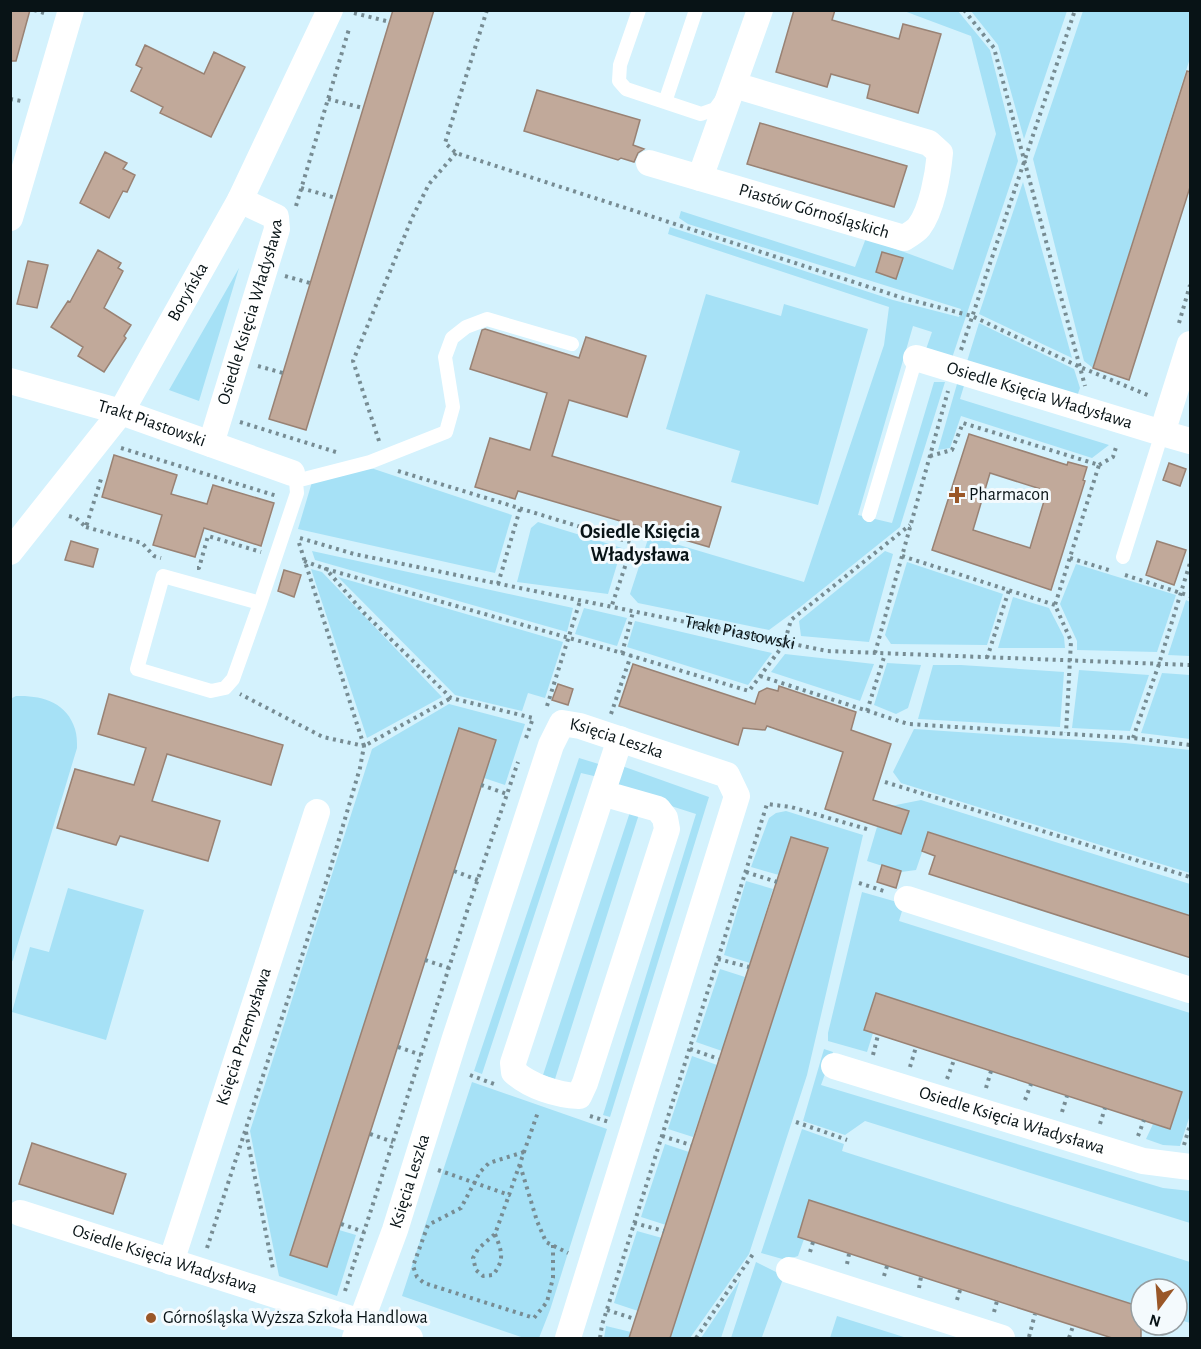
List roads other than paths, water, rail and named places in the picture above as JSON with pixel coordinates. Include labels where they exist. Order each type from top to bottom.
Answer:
[{"type":"street","points":[[700,178],[760,10]]},
{"type":"street","name":"Boryńska","points":[[10,552],[121,412],[342,12]]},
{"type":"street","points":[[10,218],[61,13]]},
{"type":"street","name":"Piastów Górnośląskich","points":[[649,163],[904,238],[919,228],[926,214],[939,169],[940,153],[929,143],[734,85]]},
{"type":"street","name":"Osiedle Księcia Władysława","points":[[211,444],[277,229],[276,217],[240,200]]},
{"type":"street","points":[[1162,433],[1191,344]]},
{"type":"street","name":"Osiedle Księcia Władysława","points":[[916,358],[1125,423],[1191,441]]},
{"type":"street","name":"Trakt Piastowski","points":[[10,381],[121,412],[294,477]]},
{"type":"street","name":"Księcia Leszka","points":[[358,1330],[395,1230],[455,1038],[552,745],[562,723],[614,731],[727,776],[737,796],[568,1338]]},
{"type":"street","points":[[602,793],[658,809],[665,818],[667,829],[585,1083],[579,1096],[565,1095],[522,1079],[514,1072],[513,1063],[602,793],[614,731]]},
{"type":"street","name":"Księcia Przemysława","points":[[171,1262],[317,812]]},
{"type":"street","points":[[907,899],[1191,990]]},
{"type":"street","name":"Osiedle Księcia Władysława","points":[[834,1066],[1143,1161],[1191,1167]]},
{"type":"street","name":"Osiedle Księcia Władysława","points":[[20,1213],[171,1262],[358,1330],[410,1338]]},
{"type":"street","points":[[789,1270],[1002,1338]]},
{"type":"lane","points":[[639,10],[620,65],[619,81],[626,89],[701,114],[715,109],[734,85]]},
{"type":"lane","points":[[665,102],[696,10]]},
{"type":"lane","points":[[260,603],[163,576],[137,669],[212,691],[225,688],[232,679],[260,603],[297,493],[294,477],[370,462],[446,432],[453,408],[445,357],[452,339],[466,327],[487,319],[572,344]]},
{"type":"lane","points":[[869,515],[916,358]]},
{"type":"lane","points":[[1122,557],[1162,433]]},
{"type":"place","name":"Pharmacon","points":[[957,495]]},
{"type":"place","name":"Górnośląska Wyższa Szkoła Handlowa","points":[[151,1318]]},
{"type":"district","name":"Osiedle Księcia Władysława","points":[[640,544]]}]
